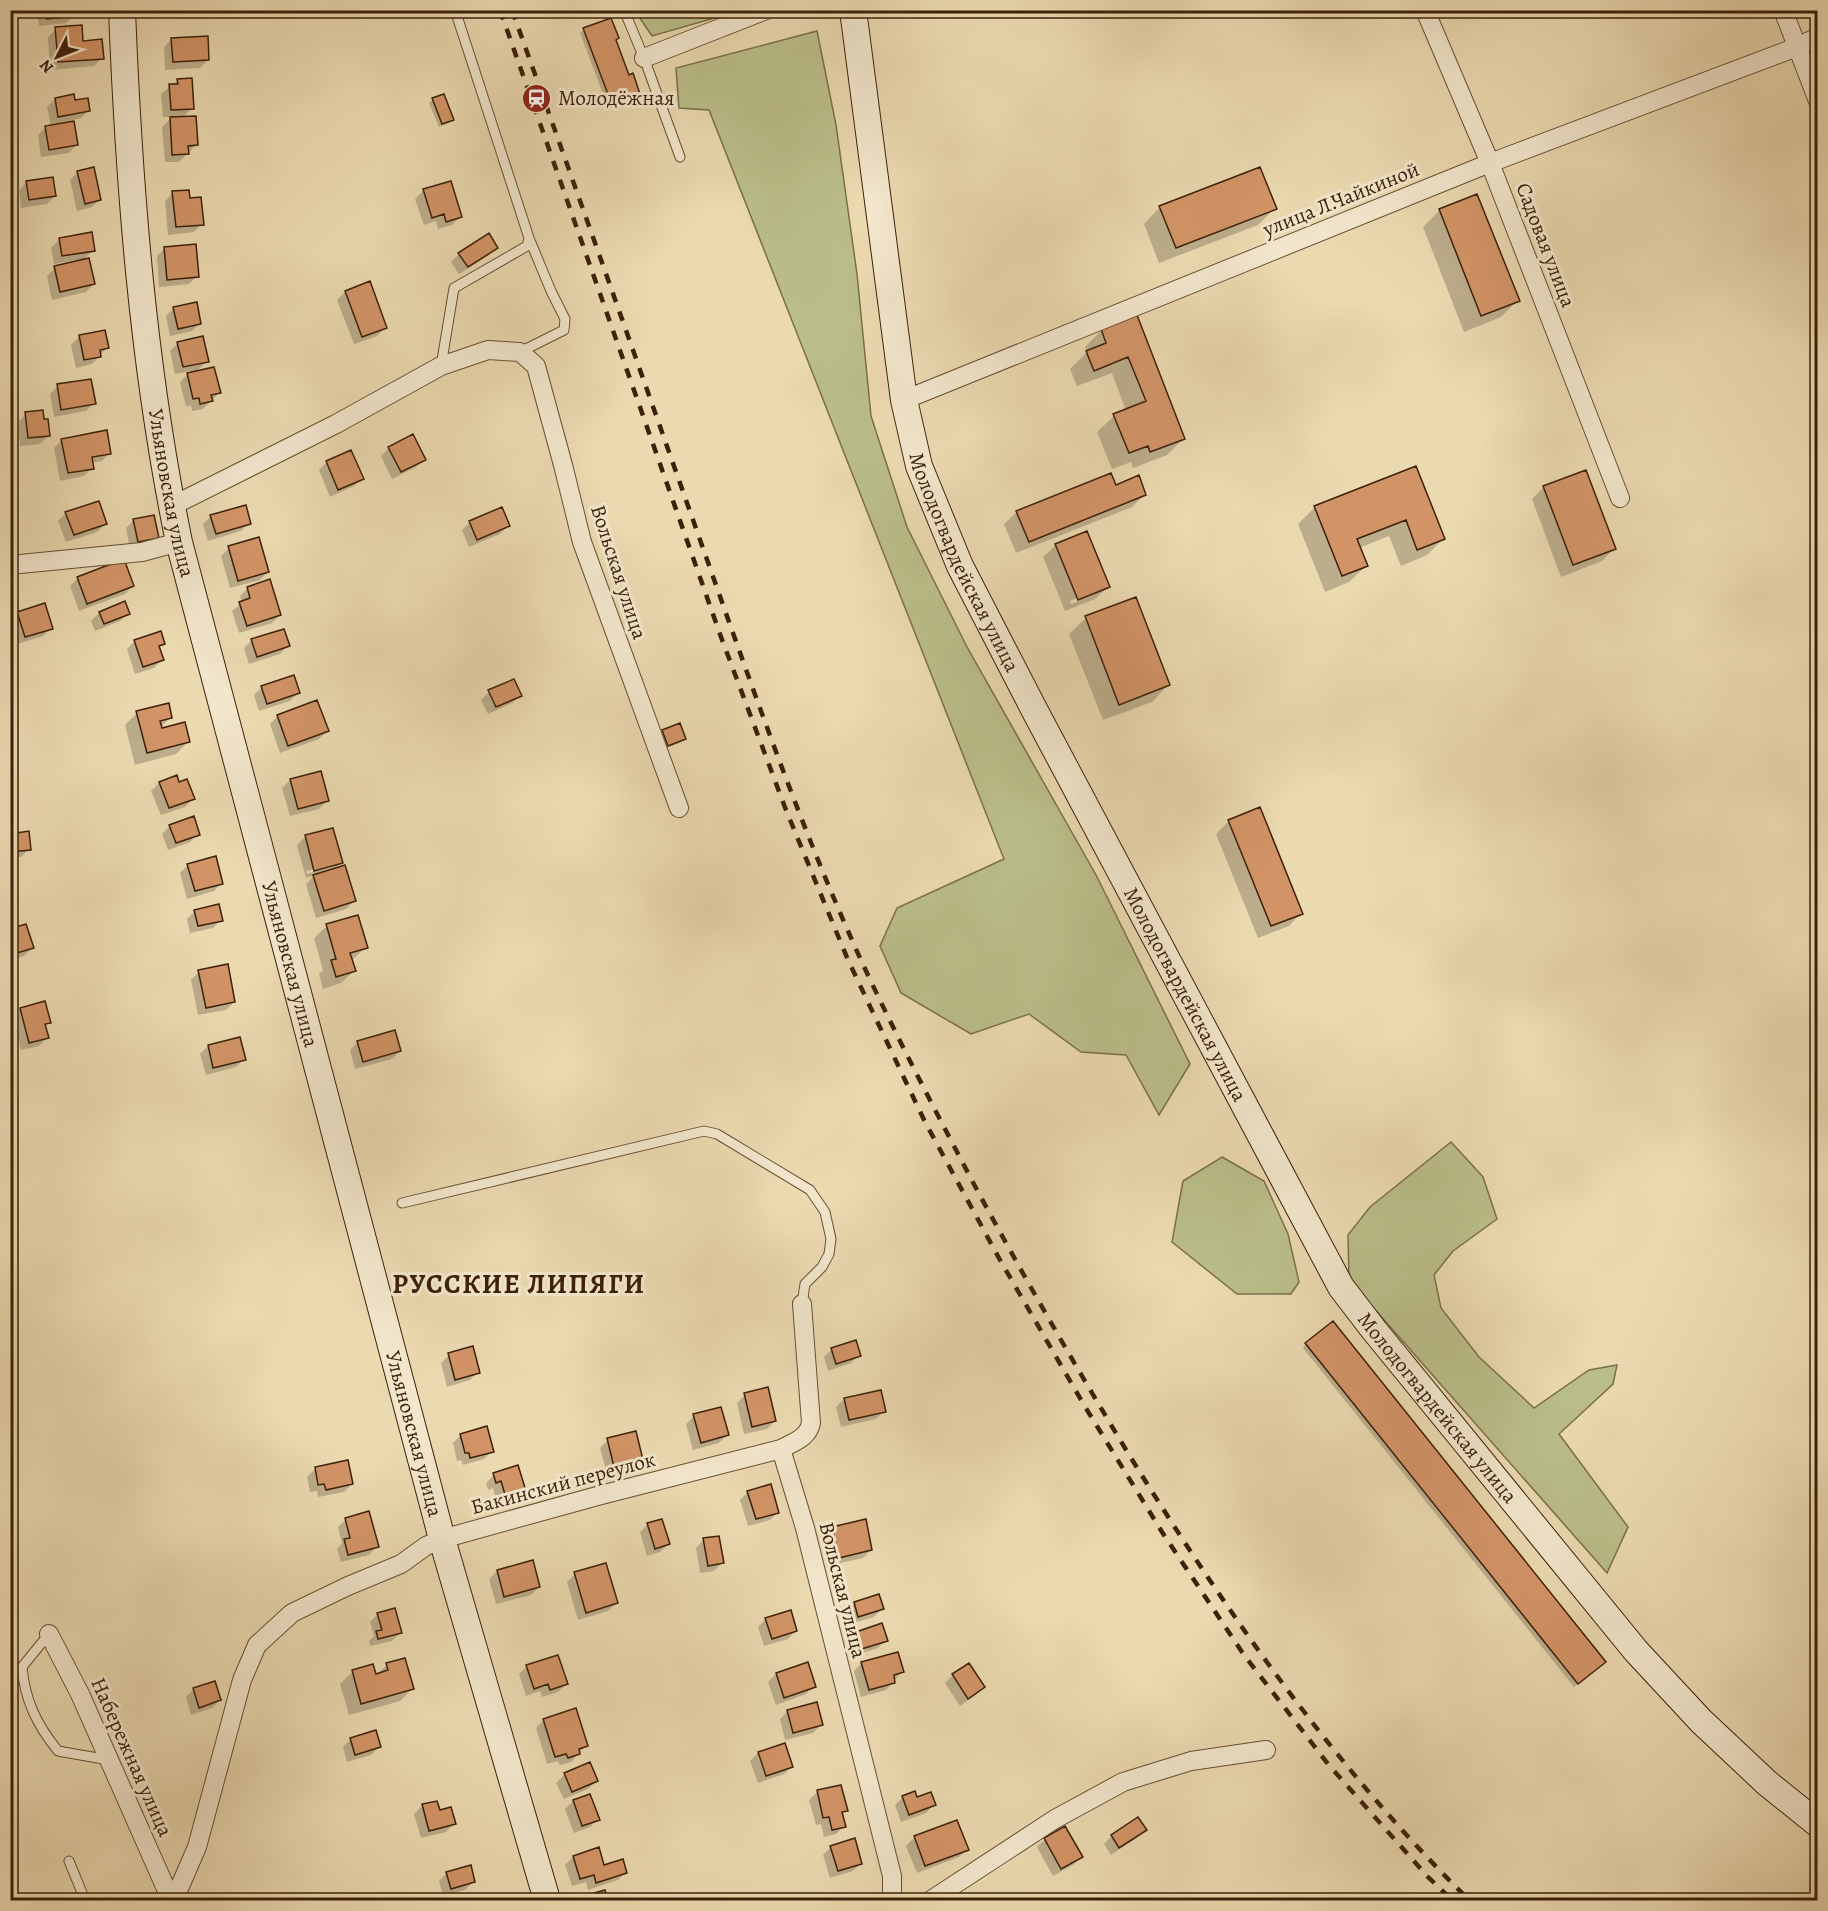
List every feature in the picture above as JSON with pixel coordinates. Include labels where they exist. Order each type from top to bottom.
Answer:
[{"type":"street","name":"Ульяновская улица","points":[[122,10],[126,103],[144,322],[154,403],[172,507],[442,1539],[546,1900]]},
{"type":"street","points":[[644,58],[766,10]]},
{"type":"street","name":"Молодогвардейская улица","points":[[853,10],[904,400],[919,466],[960,566],[1341,1287],[1636,1651],[1701,1721],[1767,1783],[1818,1824]]},
{"type":"street","name":"Садовая улица","points":[[1425,10],[1490,163],[1620,498]]},
{"type":"street","points":[[1783,10],[1818,101]]},
{"type":"street","name":"улица Л.Чайкиной","points":[[904,400],[1490,163],[1797,47],[1818,37]]},
{"type":"street","points":[[172,507],[317,434],[441,366],[488,350],[520,352]]},
{"type":"street","name":"Вольская улица","points":[[520,352],[536,366],[582,542],[679,808]]},
{"type":"street","points":[[10,565],[142,552],[180,542]]},
{"type":"street","points":[[781,1449],[810,1432],[802,1304]]},
{"type":"street","name":"Вольская улица","points":[[781,1449],[805,1528],[892,1876],[892,1900]]},
{"type":"street","name":"Бакинский переулок","points":[[172,1900],[197,1847],[242,1680],[257,1646],[292,1613],[401,1564],[426,1546],[442,1539],[781,1449]]},
{"type":"street","name":"Набережная улица","points":[[49,1634],[80,1694],[172,1900]]},
{"type":"street","points":[[931,1900],[1055,1819],[1123,1782],[1191,1761],[1266,1750]]},
{"type":"lane","points":[[455,10],[529,238],[565,319],[564,330],[520,352]]},
{"type":"lane","points":[[624,10],[680,157]]},
{"type":"lane","points":[[441,366],[454,288],[527,246],[529,238]]},
{"type":"lane","points":[[402,1203],[704,1131],[717,1134],[810,1190],[825,1212],[831,1239],[829,1254],[822,1267],[805,1284],[802,1304]]},
{"type":"lane","points":[[49,1634],[22,1667],[24,1688],[41,1730],[58,1751],[109,1760]]},
{"type":"lane","points":[[69,1861],[85,1900]]},
{"type":"green space","points":[[635,11],[739,11],[652,36]]},
{"type":"green space","points":[[817,31],[836,125],[857,274],[871,416],[907,527],[967,647],[1096,875],[1190,1064],[1159,1115],[1126,1055],[1081,1052],[1029,1014],[971,1034],[901,993],[880,946],[897,908],[1004,859],[709,110],[679,108],[676,68]]},
{"type":"green space","points":[[1451,1142],[1483,1177],[1497,1219],[1453,1251],[1434,1275],[1441,1308],[1479,1357],[1534,1408],[1589,1370],[1617,1365],[1613,1384],[1559,1434],[1628,1527],[1607,1573],[1349,1280],[1348,1235],[1370,1207]]},
{"type":"green space","points":[[1222,1157],[1264,1181],[1288,1234],[1299,1282],[1291,1294],[1237,1294],[1172,1242],[1183,1181]]},
{"type":"building","points":[[46,10],[75,10],[76,16],[47,19]]},
{"type":"building","points":[[611,18],[619,38],[616,40],[629,75],[633,73],[640,94],[612,105],[583,28]]},
{"type":"building","points":[[82,25],[83,41],[102,39],[104,59],[58,62],[55,27]]},
{"type":"building","points":[[208,36],[209,60],[173,62],[171,38]]},
{"type":"building","points":[[192,78],[194,109],[171,110],[169,84],[178,84],[177,79]]},
{"type":"building","points":[[74,94],[75,100],[88,98],[90,111],[58,117],[55,98]]},
{"type":"building","points":[[444,94],[454,120],[442,124],[432,98]]},
{"type":"building","points":[[196,116],[198,145],[188,146],[189,154],[172,155],[170,117]]},
{"type":"building","points":[[74,121],[78,145],[49,150],[45,126]]},
{"type":"building","points":[[94,167],[101,200],[85,204],[77,171]]},
{"type":"building","points":[[1260,167],[1277,209],[1176,248],[1159,206]]},
{"type":"building","points":[[53,177],[56,196],[29,200],[26,181]]},
{"type":"building","points":[[451,181],[462,217],[446,222],[444,214],[432,218],[423,189]]},
{"type":"building","points":[[189,190],[190,198],[201,197],[204,225],[176,227],[172,191]]},
{"type":"building","points":[[1477,194],[1520,301],[1481,316],[1439,209]]},
{"type":"building","points":[[92,232],[95,251],[62,256],[59,238]]},
{"type":"building","points":[[489,233],[498,248],[468,267],[458,253]]},
{"type":"building","points":[[196,244],[199,277],[167,280],[164,247]]},
{"type":"building","points":[[89,258],[95,284],[60,292],[54,266]]},
{"type":"building","points":[[370,281],[387,328],[362,337],[345,291]]},
{"type":"building","points":[[197,302],[201,324],[178,329],[173,307]]},
{"type":"building","points":[[1137,315],[1185,439],[1150,452],[1148,446],[1129,453],[1113,414],[1146,401],[1128,357],[1094,371],[1086,351],[1106,343],[1101,329]]},
{"type":"building","points":[[105,330],[109,348],[100,350],[101,357],[84,360],[79,335]]},
{"type":"building","points":[[203,336],[209,362],[183,367],[177,342]]},
{"type":"building","points":[[214,367],[221,393],[211,395],[213,401],[200,404],[199,398],[193,399],[187,373]]},
{"type":"building","points":[[91,379],[96,404],[61,410],[57,384]]},
{"type":"building","points":[[43,410],[44,419],[48,419],[50,436],[28,438],[25,412]]},
{"type":"building","points":[[107,430],[111,454],[92,457],[94,469],[68,473],[61,439]]},
{"type":"building","points":[[413,434],[426,460],[401,472],[388,447]]},
{"type":"building","points":[[351,450],[364,479],[338,490],[326,461]]},
{"type":"building","points":[[1416,466],[1445,539],[1417,550],[1406,520],[1357,539],[1368,566],[1342,576],[1314,506]]},
{"type":"building","points":[[1586,470],[1616,549],[1573,565],[1543,486]]},
{"type":"building","points":[[1111,473],[1116,485],[1139,475],[1146,495],[1029,542],[1016,511]]},
{"type":"building","points":[[99,501],[107,524],[74,535],[65,512]]},
{"type":"building","points":[[246,505],[251,524],[216,534],[210,515]]},
{"type":"building","points":[[502,507],[510,526],[477,540],[469,521]]},
{"type":"building","points":[[154,515],[159,538],[138,542],[133,519]]},
{"type":"building","points":[[1087,531],[1110,587],[1078,600],[1055,544]]},
{"type":"building","points":[[259,537],[269,572],[238,581],[228,546]]},
{"type":"building","points":[[124,559],[134,586],[87,604],[77,577]]},
{"type":"building","points":[[270,579],[281,615],[247,626],[239,602],[250,598],[247,587]]},
{"type":"building","points":[[1136,597],[1170,685],[1119,705],[1085,616]]},
{"type":"building","points":[[125,601],[130,614],[104,624],[99,612]]},
{"type":"building","points":[[45,603],[53,629],[25,637],[17,612]]},
{"type":"building","points":[[284,629],[290,646],[257,657],[251,639]]},
{"type":"building","points":[[161,631],[165,644],[159,646],[164,660],[143,667],[134,640]]},
{"type":"building","points":[[294,675],[300,693],[267,704],[261,686]]},
{"type":"building","points":[[514,679],[522,696],[496,707],[488,690]]},
{"type":"building","points":[[317,700],[329,731],[288,746],[277,715]]},
{"type":"building","points":[[169,703],[172,718],[160,721],[162,728],[185,722],[190,742],[147,753],[136,711]]},
{"type":"building","points":[[680,723],[686,739],[668,746],[662,730]]},
{"type":"building","points":[[321,771],[329,801],[298,809],[290,779]]},
{"type":"building","points":[[177,775],[179,782],[187,779],[195,799],[169,808],[159,782]]},
{"type":"building","points":[[1260,807],[1303,914],[1271,926],[1228,820]]},
{"type":"building","points":[[194,816],[200,835],[176,843],[169,825]]},
{"type":"building","points":[[333,828],[343,863],[314,871],[305,835]]},
{"type":"building","points":[[29,831],[31,850],[10,852],[10,834]]},
{"type":"building","points":[[216,856],[223,884],[195,891],[187,864]]},
{"type":"building","points":[[345,865],[356,901],[324,911],[313,875]]},
{"type":"building","points":[[219,904],[223,921],[198,926],[194,910]]},
{"type":"building","points":[[358,915],[368,948],[350,953],[356,971],[336,977],[331,960],[336,959],[326,924]]},
{"type":"building","points":[[26,924],[34,948],[10,955],[10,929]]},
{"type":"building","points":[[228,964],[235,1002],[206,1008],[198,970]]},
{"type":"building","points":[[45,1001],[51,1023],[45,1024],[49,1038],[29,1043],[20,1008]]},
{"type":"building","points":[[395,1030],[401,1051],[363,1062],[357,1041]]},
{"type":"building","points":[[240,1037],[246,1060],[213,1068],[208,1045]]},
{"type":"building","points":[[1333,1321],[1606,1662],[1578,1684],[1305,1343]]},
{"type":"building","points":[[856,1340],[861,1356],[836,1364],[831,1348]]},
{"type":"building","points":[[473,1346],[480,1373],[455,1380],[448,1353]]},
{"type":"building","points":[[768,1387],[776,1421],[752,1427],[744,1393]]},
{"type":"building","points":[[881,1390],[886,1412],[849,1420],[844,1398]]},
{"type":"building","points":[[721,1407],[729,1435],[701,1443],[693,1414]]},
{"type":"building","points":[[487,1426],[494,1452],[470,1458],[469,1453],[465,1453],[460,1434]]},
{"type":"building","points":[[636,1431],[643,1460],[614,1467],[607,1438]]},
{"type":"building","points":[[348,1460],[353,1484],[326,1490],[324,1484],[318,1485],[315,1467]]},
{"type":"building","points":[[518,1465],[526,1491],[506,1498],[501,1481],[496,1483],[493,1473]]},
{"type":"building","points":[[771,1484],[779,1513],[756,1519],[747,1491]]},
{"type":"building","points":[[369,1511],[379,1547],[348,1555],[344,1539],[350,1538],[345,1518]]},
{"type":"building","points":[[662,1519],[670,1544],[655,1549],[647,1523]]},
{"type":"building","points":[[866,1519],[872,1550],[839,1558],[832,1527]]},
{"type":"building","points":[[719,1536],[724,1563],[708,1566],[703,1538]]},
{"type":"building","points":[[533,1560],[540,1587],[504,1597],[497,1570]]},
{"type":"building","points":[[606,1563],[618,1603],[586,1613],[574,1572]]},
{"type":"building","points":[[879,1594],[884,1609],[858,1617],[854,1602]]},
{"type":"building","points":[[395,1608],[402,1633],[378,1639],[376,1631],[382,1630],[377,1613]]},
{"type":"building","points":[[791,1610],[797,1631],[772,1639],[765,1618]]},
{"type":"building","points":[[882,1623],[888,1641],[858,1650],[855,1641],[859,1639],[856,1632]]},
{"type":"building","points":[[898,1652],[904,1672],[894,1675],[895,1683],[869,1690],[861,1662]]},
{"type":"building","points":[[558,1655],[568,1684],[550,1690],[548,1684],[534,1689],[526,1665]]},
{"type":"building","points":[[405,1658],[414,1689],[361,1704],[352,1670],[373,1664],[376,1674],[388,1670],[386,1663]]},
{"type":"building","points":[[808,1662],[816,1687],[784,1698],[776,1673]]},
{"type":"building","points":[[969,1663],[985,1687],[968,1699],[952,1674]]},
{"type":"building","points":[[215,1681],[221,1700],[199,1708],[193,1688]]},
{"type":"building","points":[[817,1702],[823,1725],[793,1733],[787,1710]]},
{"type":"building","points":[[576,1708],[588,1746],[579,1749],[580,1754],[568,1758],[566,1754],[555,1757],[543,1719]]},
{"type":"building","points":[[376,1730],[381,1747],[355,1755],[350,1738]]},
{"type":"building","points":[[785,1743],[793,1767],[766,1776],[758,1752]]},
{"type":"building","points":[[590,1762],[598,1781],[572,1792],[564,1773]]},
{"type":"building","points":[[841,1785],[848,1811],[842,1812],[846,1827],[832,1830],[829,1817],[823,1818],[817,1790]]},
{"type":"building","points":[[915,1791],[917,1797],[931,1792],[936,1805],[909,1815],[902,1796]]},
{"type":"building","points":[[590,1794],[600,1820],[582,1826],[573,1800]]},
{"type":"building","points":[[437,1801],[440,1810],[451,1807],[456,1824],[429,1831],[422,1804]]},
{"type":"building","points":[[1138,1817],[1147,1830],[1119,1848],[1111,1835]]},
{"type":"building","points":[[957,1820],[969,1850],[925,1866],[914,1836]]},
{"type":"building","points":[[1065,1826],[1083,1857],[1061,1869],[1044,1838]]},
{"type":"building","points":[[855,1838],[862,1864],[838,1871],[830,1846]]},
{"type":"building","points":[[599,1847],[604,1865],[623,1859],[627,1873],[596,1883],[594,1875],[580,1879],[573,1856]]},
{"type":"building","points":[[471,1865],[475,1882],[451,1889],[446,1872]]},
{"type":"building","points":[[605,1890],[608,1900],[588,1900],[587,1895]]},
{"type":"railway","points":[[500,10],[721,637],[786,810],[848,960],[925,1122],[1000,1260],[1084,1405],[1162,1532],[1244,1655],[1328,1764],[1427,1876],[1452,1900]]},
{"type":"railway","points":[[512,10],[795,802],[860,958],[917,1074],[976,1188],[1052,1324],[1131,1458],[1206,1575],[1329,1744],[1420,1850],[1469,1900]]},
{"type":"place","name":"Молодёжная","points":[[537,98]]},
{"type":"district","name":"РУССКИЕ ЛИПЯГИ","points":[[519,1284]]}]
